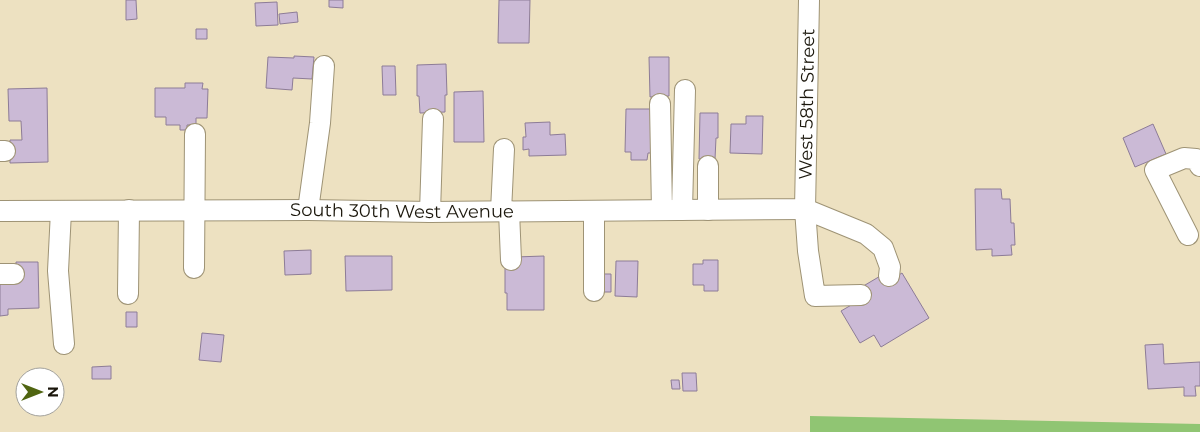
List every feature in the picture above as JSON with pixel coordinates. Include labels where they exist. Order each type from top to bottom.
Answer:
[{"type":"street","name":"West 58th Street","points":[[809,0],[805,209],[808,252],[815,296],[860,295]]},
{"type":"street","points":[[308,210],[320,123],[324,66]]},
{"type":"street","points":[[672,210],[685,90]]},
{"type":"street","points":[[660,104],[672,210]]},
{"type":"street","points":[[430,212],[433,119]]},
{"type":"street","points":[[194,268],[195,134]]},
{"type":"street","points":[[504,149],[505,211],[510,260]]},
{"type":"street","points":[[1188,234],[1155,170],[1184,158],[1196,159],[1200,166]]},
{"type":"street","points":[[708,166],[708,210]]},
{"type":"street","name":"South 30th West Avenue","points":[[0,211],[308,210],[430,212],[805,209]]},
{"type":"street","points":[[805,209],[866,234],[883,248],[890,267],[889,276]]},
{"type":"street","points":[[128,294],[129,210]]},
{"type":"street","points":[[61,211],[58,270],[64,344]]},
{"type":"street","points":[[594,211],[594,291]]},
{"type":"green space","points":[[810,416],[1200,424],[1200,432],[810,432]]},
{"type":"building","points":[[126,0],[136,0],[137,19],[126,20]]},
{"type":"building","points":[[329,0],[343,0],[343,8],[329,7]]},
{"type":"building","points":[[499,0],[530,0],[529,43],[498,43]]},
{"type":"building","points":[[277,2],[278,25],[256,26],[255,3]]},
{"type":"building","points":[[297,12],[298,22],[280,24],[279,14]]},
{"type":"building","points":[[196,29],[207,29],[207,39],[196,39]]},
{"type":"building","points":[[294,56],[314,57],[312,79],[293,78],[292,90],[266,88],[268,57],[294,58]]},
{"type":"building","points":[[649,57],[669,57],[669,96],[650,97]]},
{"type":"building","points":[[446,64],[447,95],[445,95],[445,112],[420,113],[419,96],[417,96],[417,65]]},
{"type":"building","points":[[382,66],[395,66],[396,95],[383,95]]},
{"type":"building","points":[[185,83],[203,83],[202,89],[208,89],[207,118],[196,118],[196,125],[187,125],[187,130],[180,130],[180,125],[166,125],[166,117],[155,117],[155,88],[185,88]]},
{"type":"building","points":[[47,88],[48,162],[10,163],[10,140],[22,140],[21,121],[9,121],[8,89]]},
{"type":"building","points":[[483,91],[484,142],[454,142],[454,92]]},
{"type":"building","points":[[626,109],[653,109],[652,153],[648,153],[647,160],[631,160],[631,152],[625,152]]},
{"type":"building","points":[[700,113],[718,113],[718,138],[716,138],[715,159],[699,159]]},
{"type":"building","points":[[746,116],[763,116],[762,154],[730,153],[731,124],[746,124]]},
{"type":"building","points":[[550,122],[550,135],[565,134],[566,155],[529,156],[529,149],[523,150],[523,137],[526,137],[525,123]]},
{"type":"building","points":[[1153,124],[1166,154],[1135,167],[1123,138]]},
{"type":"building","points":[[975,189],[1001,189],[1002,199],[1010,199],[1011,223],[1014,223],[1015,245],[1011,245],[1012,255],[992,256],[992,249],[976,250]]},
{"type":"building","points":[[311,250],[311,274],[285,275],[284,251]]},
{"type":"building","points":[[345,256],[392,256],[392,290],[346,291]]},
{"type":"building","points":[[544,256],[544,310],[507,310],[505,264],[515,257]]},
{"type":"building","points":[[703,260],[718,260],[718,291],[704,291],[704,285],[693,285],[693,264],[703,264]]},
{"type":"building","points":[[616,261],[638,261],[637,297],[615,296]]},
{"type":"building","points":[[16,262],[38,262],[39,308],[8,309],[8,315],[0,316],[0,283],[16,280]]},
{"type":"building","points":[[902,273],[929,318],[881,347],[874,335],[860,343],[841,311],[865,297],[860,288],[882,275],[887,282]]},
{"type":"building","points":[[601,274],[611,274],[611,292],[601,292]]},
{"type":"building","points":[[126,312],[137,312],[137,327],[126,327]]},
{"type":"building","points":[[202,333],[224,335],[221,362],[199,360]]},
{"type":"building","points":[[1163,344],[1164,364],[1200,362],[1200,386],[1195,386],[1196,396],[1184,396],[1184,387],[1148,389],[1145,345]]},
{"type":"building","points":[[111,366],[111,379],[92,379],[92,367]]},
{"type":"building","points":[[682,373],[696,373],[697,391],[683,391]]},
{"type":"building","points":[[671,380],[679,380],[680,389],[672,389]]}]
